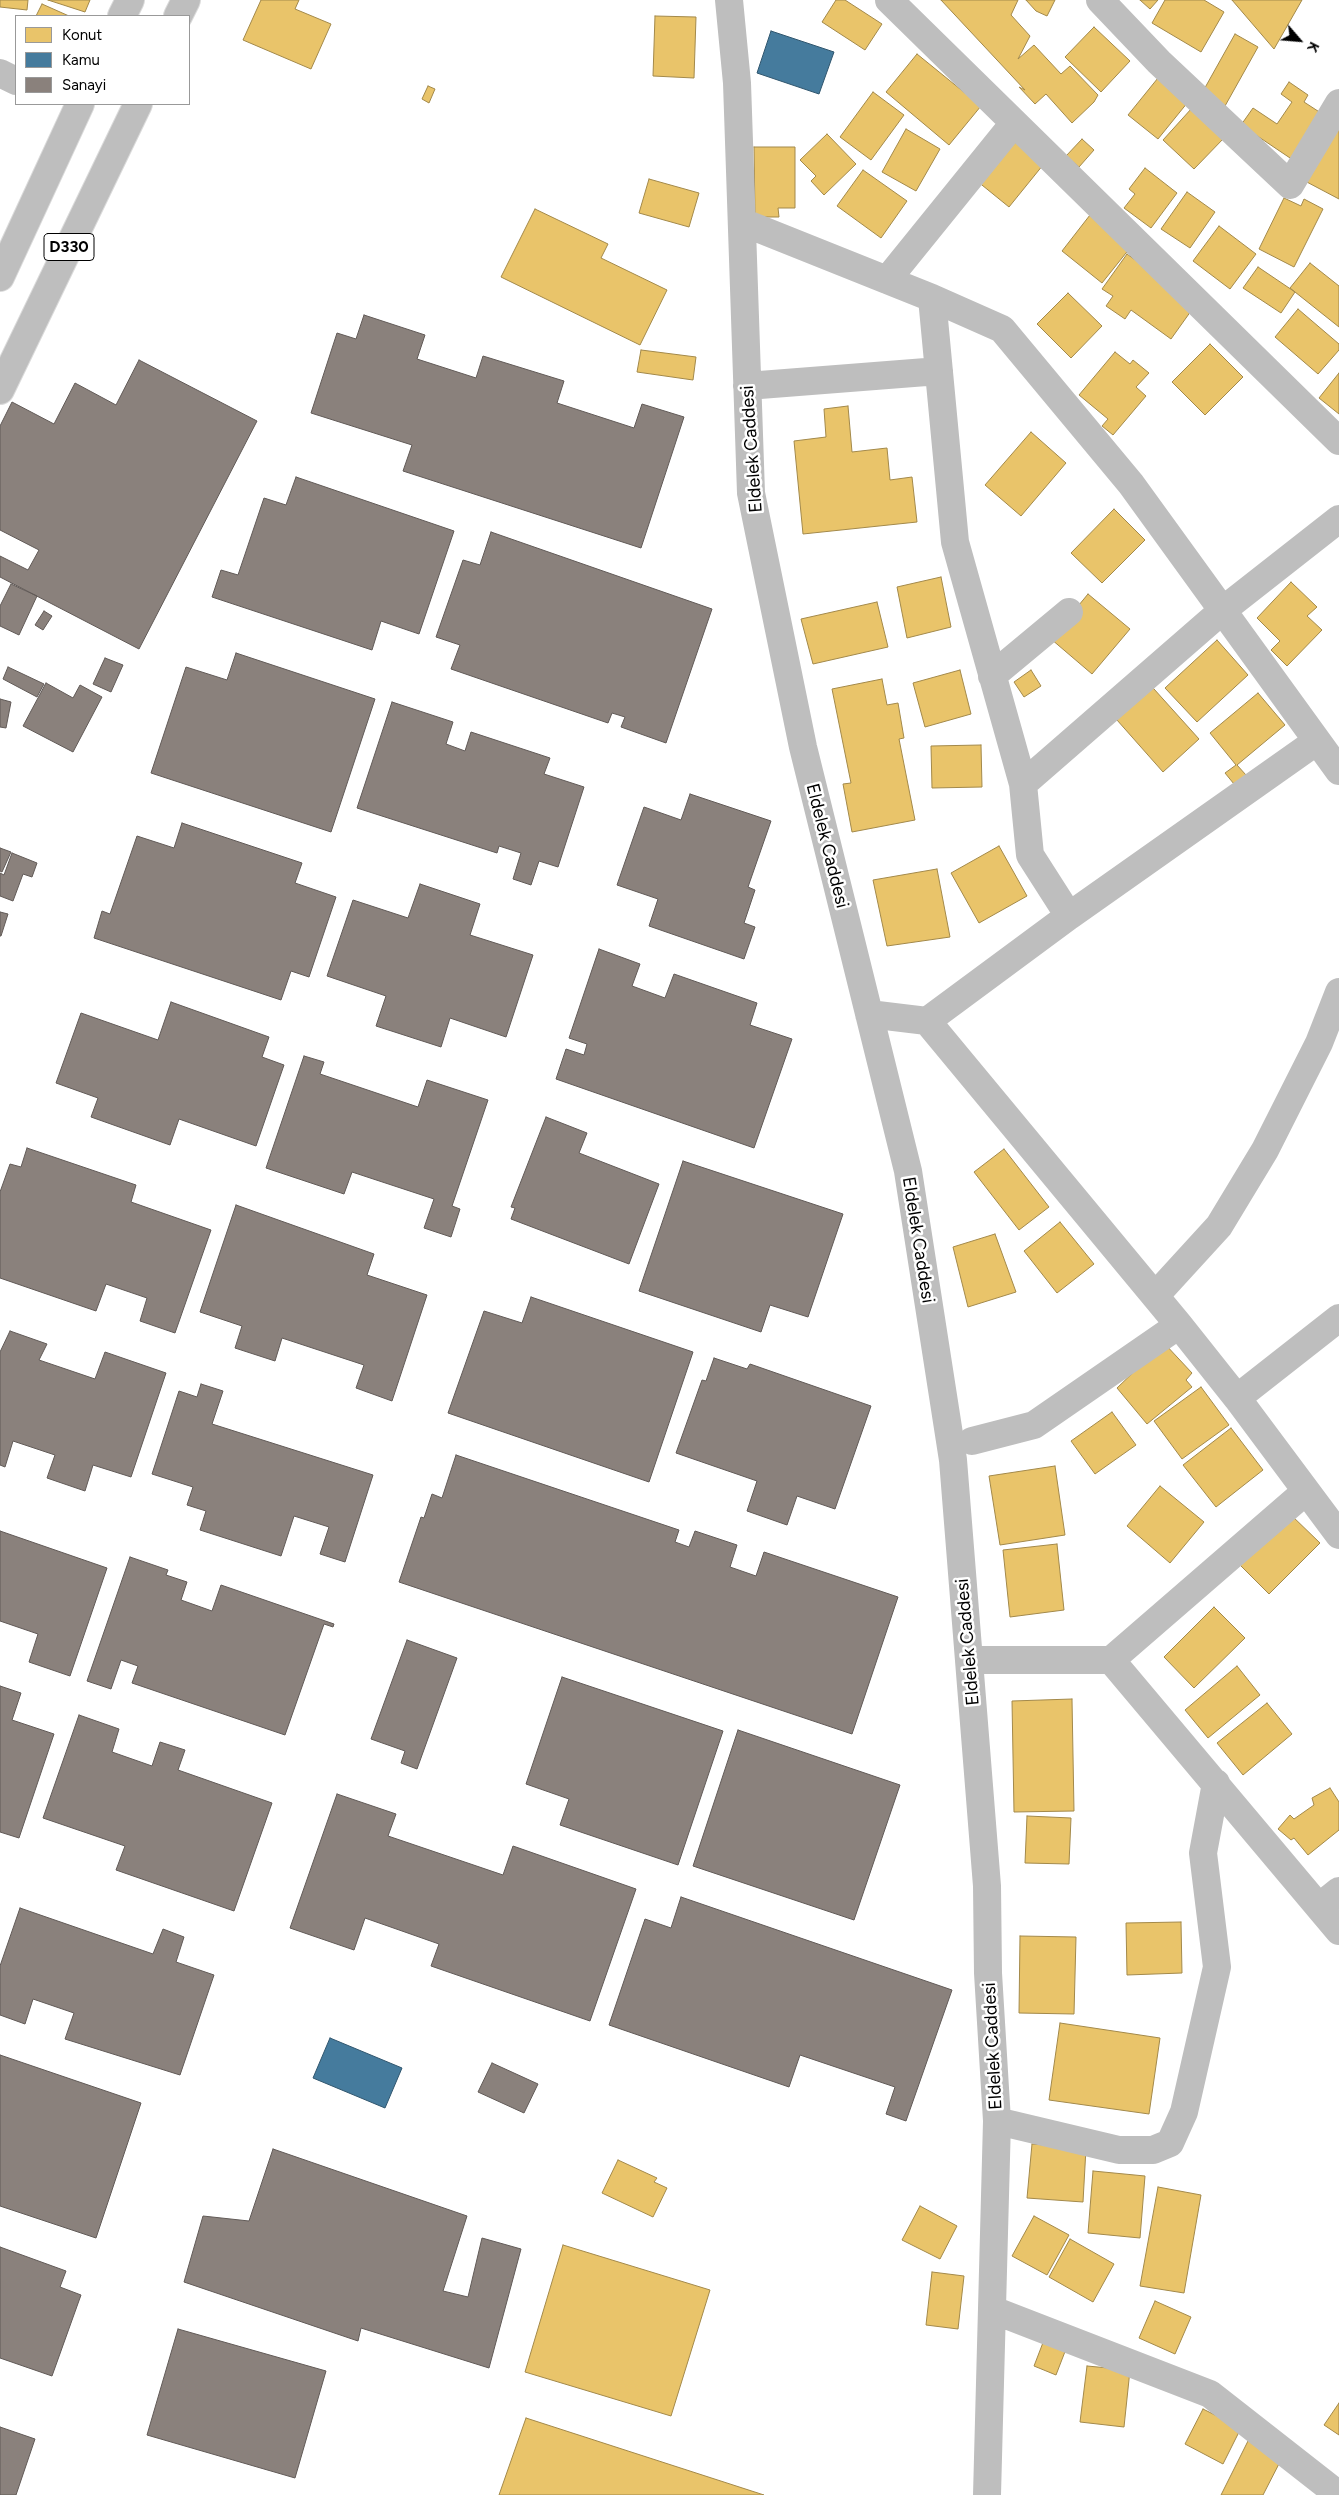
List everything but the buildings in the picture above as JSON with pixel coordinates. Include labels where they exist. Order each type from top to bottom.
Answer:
[{"type":"street","points":[[122,15],[130,0]]},
{"type":"street","points":[[178,15],[186,0]]},
{"type":"street","name":"Eldelek Caddesi","points":[[729,0],[737,83],[751,493],[802,747],[908,1171],[953,1460],[987,1886],[988,1974],[997,2121],[987,2495]]},
{"type":"street","points":[[889,0],[1339,441]]},
{"type":"street","points":[[1100,0],[1159,62],[1290,185],[1339,102]]},
{"type":"street","points":[[0,73],[15,80]]},
{"type":"street","name":"D330","points":[[0,390],[138,105]]},
{"type":"street","name":"D330","points":[[0,276],[73,106]]},
{"type":"street","points":[[887,280],[1014,123]]},
{"type":"street","points":[[742,222],[932,298],[1002,329],[1131,484],[1339,771]]},
{"type":"street","points":[[932,298],[954,542],[1023,784],[1030,855],[1069,916]]},
{"type":"street","points":[[747,386],[939,371]]},
{"type":"street","points":[[1023,784],[1222,610],[1339,519]]},
{"type":"street","points":[[992,676],[1069,612]]},
{"type":"street","points":[[869,1014],[927,1021],[1069,916],[1317,740]]},
{"type":"street","points":[[1155,1296],[1218,1226],[1260,1158],[1319,1043],[1339,992]]},
{"type":"street","points":[[927,1021],[1179,1325],[1237,1398],[1305,1492],[1339,1535]]},
{"type":"street","points":[[1237,1398],[1339,1318]]},
{"type":"street","points":[[972,1441],[1034,1425],[1179,1325]]},
{"type":"street","points":[[969,1660],[1111,1660],[1305,1492]]},
{"type":"street","points":[[1111,1660],[1216,1783],[1329,1899],[1339,1931]]},
{"type":"street","points":[[997,2121],[1120,2150],[1153,2150],[1170,2143],[1184,2112],[1217,1967],[1203,1853],[1216,1783]]},
{"type":"street","points":[[993,2310],[1210,2394],[1339,2495]]}]
